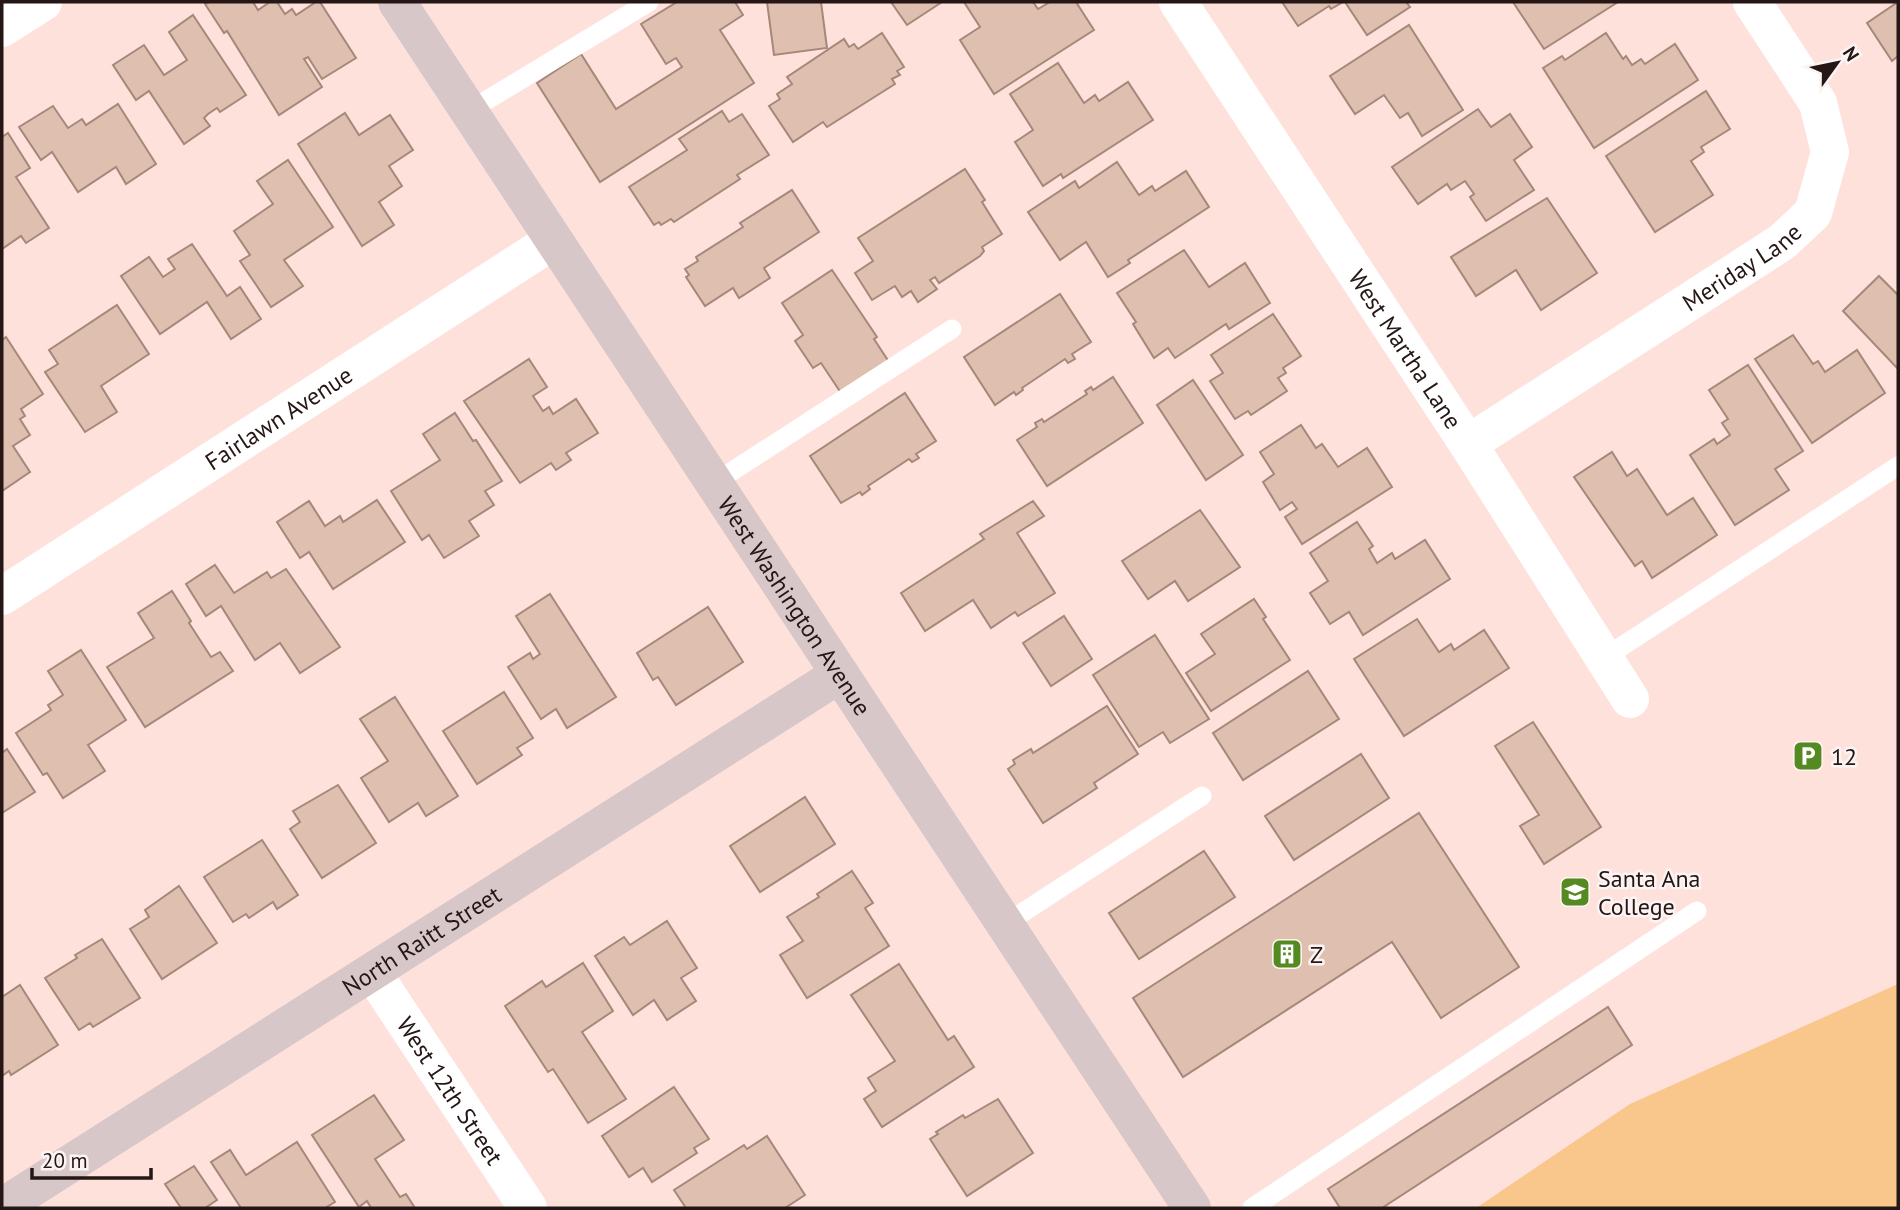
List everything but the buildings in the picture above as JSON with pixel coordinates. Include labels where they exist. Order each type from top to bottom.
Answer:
[{"type":"street","points":[[2,28],[43,2]]},
{"type":"street","name":"West Washington Avenue","points":[[397,2],[1192,1208]]},
{"type":"street","name":"West Martha Lane","points":[[1178,2],[1468,444],[1630,699]]},
{"type":"street","name":"Meriday Lane","points":[[1468,444],[1782,242],[1814,214],[1830,152],[1818,103],[1752,2]]},
{"type":"street","name":"Fairlawn Avenue","points":[[2,596],[554,240]]},
{"type":"street","name":"North Raitt Street","points":[[2,1207],[840,674]]},
{"type":"street","name":"West 12th Street","points":[[372,972],[528,1208]]},
{"type":"lane","points":[[469,111],[649,2]]},
{"type":"lane","points":[[714,483],[952,329]]},
{"type":"lane","points":[[1604,658],[1898,466]]},
{"type":"lane","points":[[1005,924],[1202,796]]},
{"type":"lane","points":[[1252,1208],[1697,911]]},
{"type":"shaded area","points":[[1898,984],[1898,1208],[1476,1208],[1630,1104]]},
{"type":"place","name":"12","points":[[1808,756]]},
{"type":"place","name":"Santa Ana College","points":[[1575,892]]},
{"type":"place","name":"Z","points":[[1287,954]]}]
